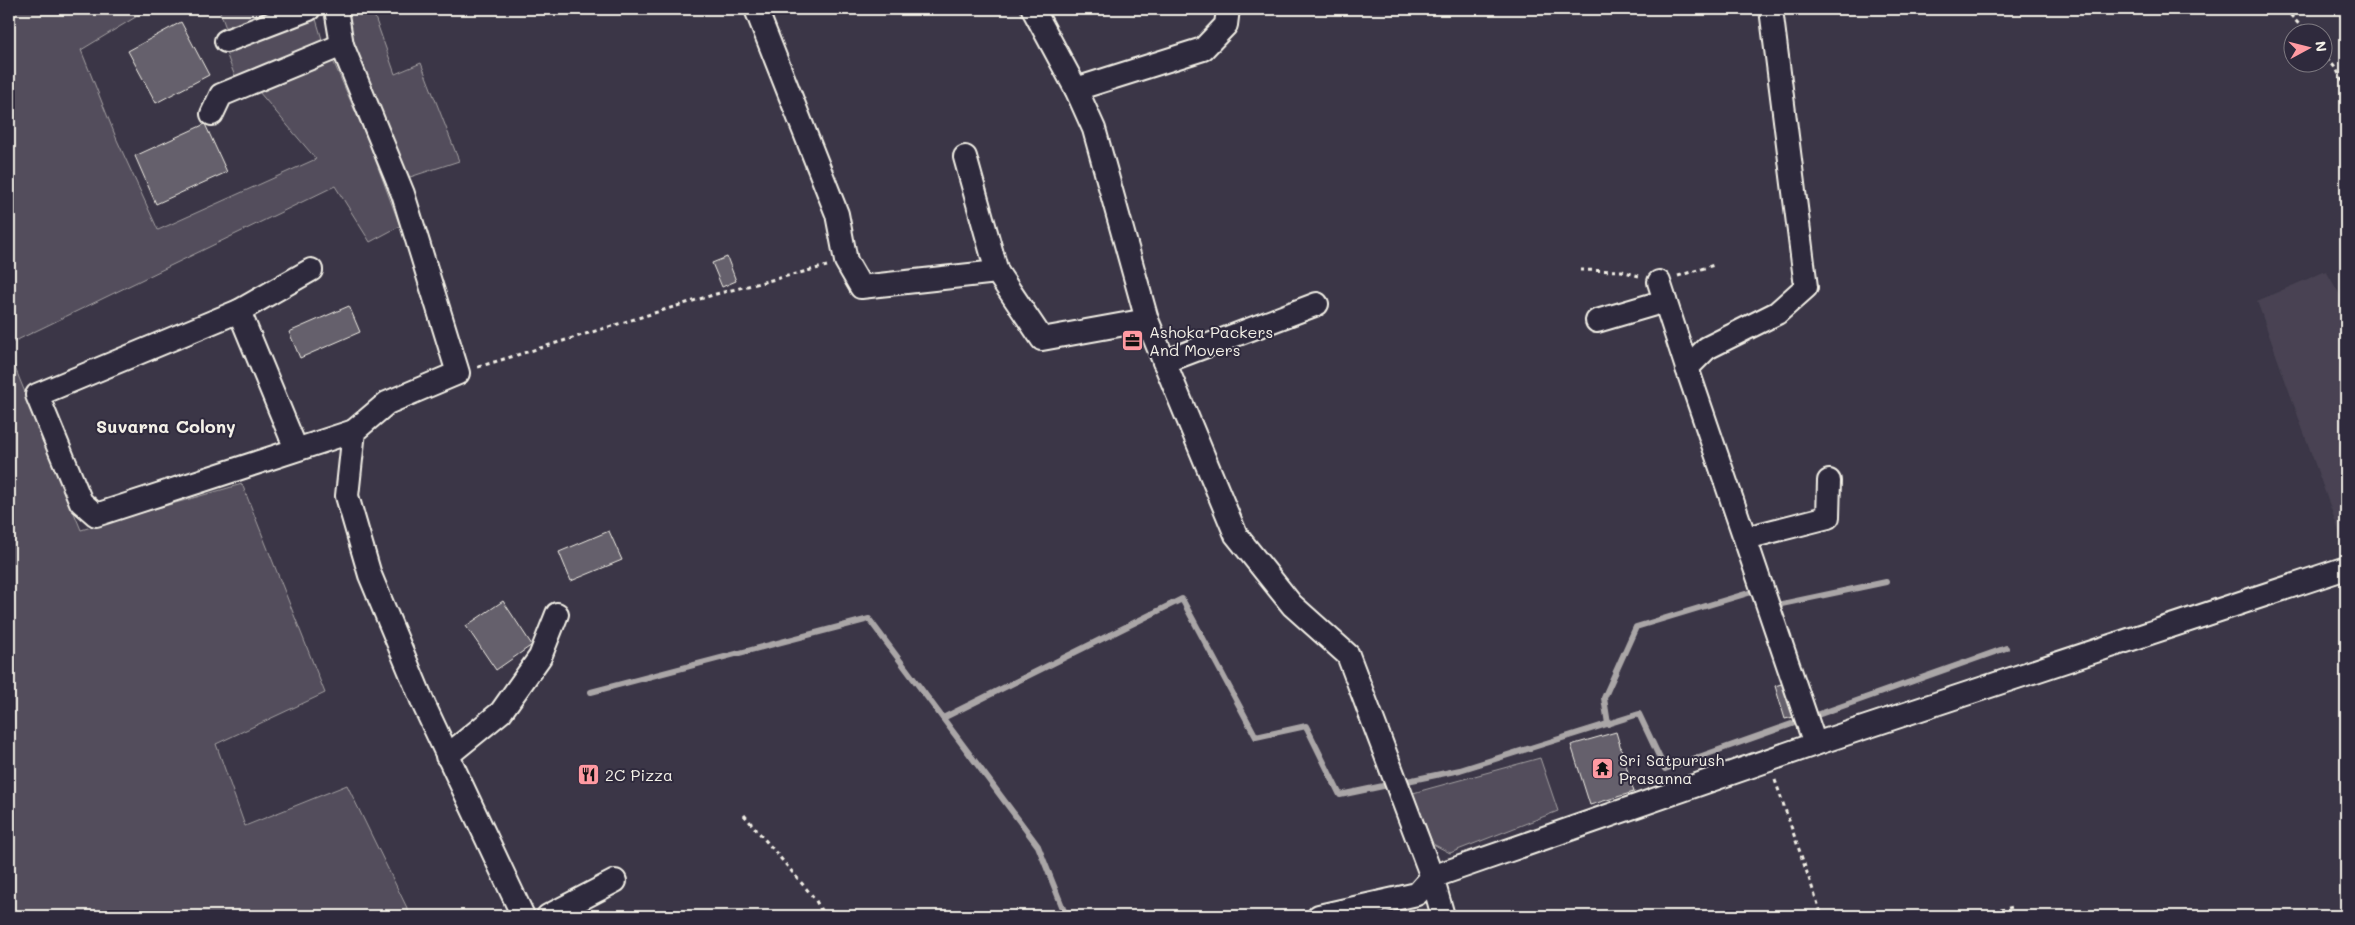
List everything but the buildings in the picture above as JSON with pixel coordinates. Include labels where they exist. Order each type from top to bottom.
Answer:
[{"type":"street","points":[[226,41],[309,9]]},
{"type":"street","points":[[310,270],[239,311],[37,395],[81,502],[96,515],[354,431],[387,404],[458,373],[403,194],[342,45],[336,9]]},
{"type":"street","points":[[756,9],[837,214],[846,261],[861,288],[997,272]]},
{"type":"street","points":[[1033,9],[1076,89],[1094,129],[1147,320],[1236,535],[1292,605],[1348,655],[1432,877],[1443,916]]},
{"type":"street","points":[[1076,89],[1203,49],[1226,25],[1228,9]]},
{"type":"street","points":[[1687,368],[1707,348],[1776,313],[1806,287],[1771,9]]},
{"type":"street","points":[[212,114],[221,95],[342,45]]},
{"type":"street","points":[[965,157],[997,272],[1042,339],[1147,320]]},
{"type":"street","points":[[1597,321],[1662,292],[1815,744]]},
{"type":"street","points":[[1164,362],[1317,304]]},
{"type":"street","points":[[239,311],[296,449]]},
{"type":"street","points":[[354,431],[347,496],[370,575],[447,756],[523,916]]},
{"type":"street","points":[[1746,538],[1828,517],[1829,481]]},
{"type":"street","points":[[1319,916],[1417,894],[1432,877],[1815,744],[2346,568]]},
{"type":"street","points":[[447,756],[501,712],[540,657],[557,614]]},
{"type":"street","points":[[548,916],[615,881]]},
{"type":"path","points":[[2285,9],[2297,22]]},
{"type":"path","points":[[2332,64],[2337,70],[2346,90]]},
{"type":"path","points":[[458,373],[716,294],[846,261]]},
{"type":"path","points":[[1580,270],[1622,272],[1662,292],[1714,265]]},
{"type":"path","points":[[1768,761],[1822,916]]},
{"type":"path","points":[[744,815],[816,898],[824,916]]},
{"type":"path","points":[[1977,916],[2013,907]]},
{"type":"shaded area","points":[[9,9],[149,9],[81,50],[117,140],[158,230],[316,159],[259,92],[331,56],[369,143],[400,226],[370,242],[335,186],[9,344]]},
{"type":"shaded area","points":[[219,9],[279,9],[227,31]]},
{"type":"shaded area","points":[[313,9],[324,46],[237,82],[225,50]]},
{"type":"shaded area","points":[[355,9],[372,9],[395,74],[421,63],[459,161],[407,178],[342,15]]},
{"type":"shaded area","points":[[2326,271],[2346,305],[2346,551],[2257,301]]},
{"type":"shaded area","points":[[9,353],[81,530],[242,484],[325,693],[216,744],[245,826],[347,785],[411,916],[9,916]]},
{"type":"shaded area","points":[[1540,758],[1558,811],[1450,853],[1433,844],[1413,793]]},
{"type":"waterway","points":[[1772,606],[1886,582]]},
{"type":"waterway","points":[[1608,724],[1604,698],[1636,627],[1755,591],[1757,594]]},
{"type":"waterway","points":[[943,718],[1182,599],[1256,737],[1306,726],[1340,795],[1460,770],[1639,714],[1665,769],[2006,648]]},
{"type":"waterway","points":[[591,692],[869,619],[1038,846],[1066,916]]},
{"type":"place","name":"Ashoka Packers And Movers","points":[[1133,340]]},
{"type":"place","name":"Sri Satpurush Prasanna","points":[[1603,768]]},
{"type":"place","name":"2C Pizza","points":[[589,774]]},
{"type":"district","name":"Suvarna Colony","points":[[166,426]]}]
